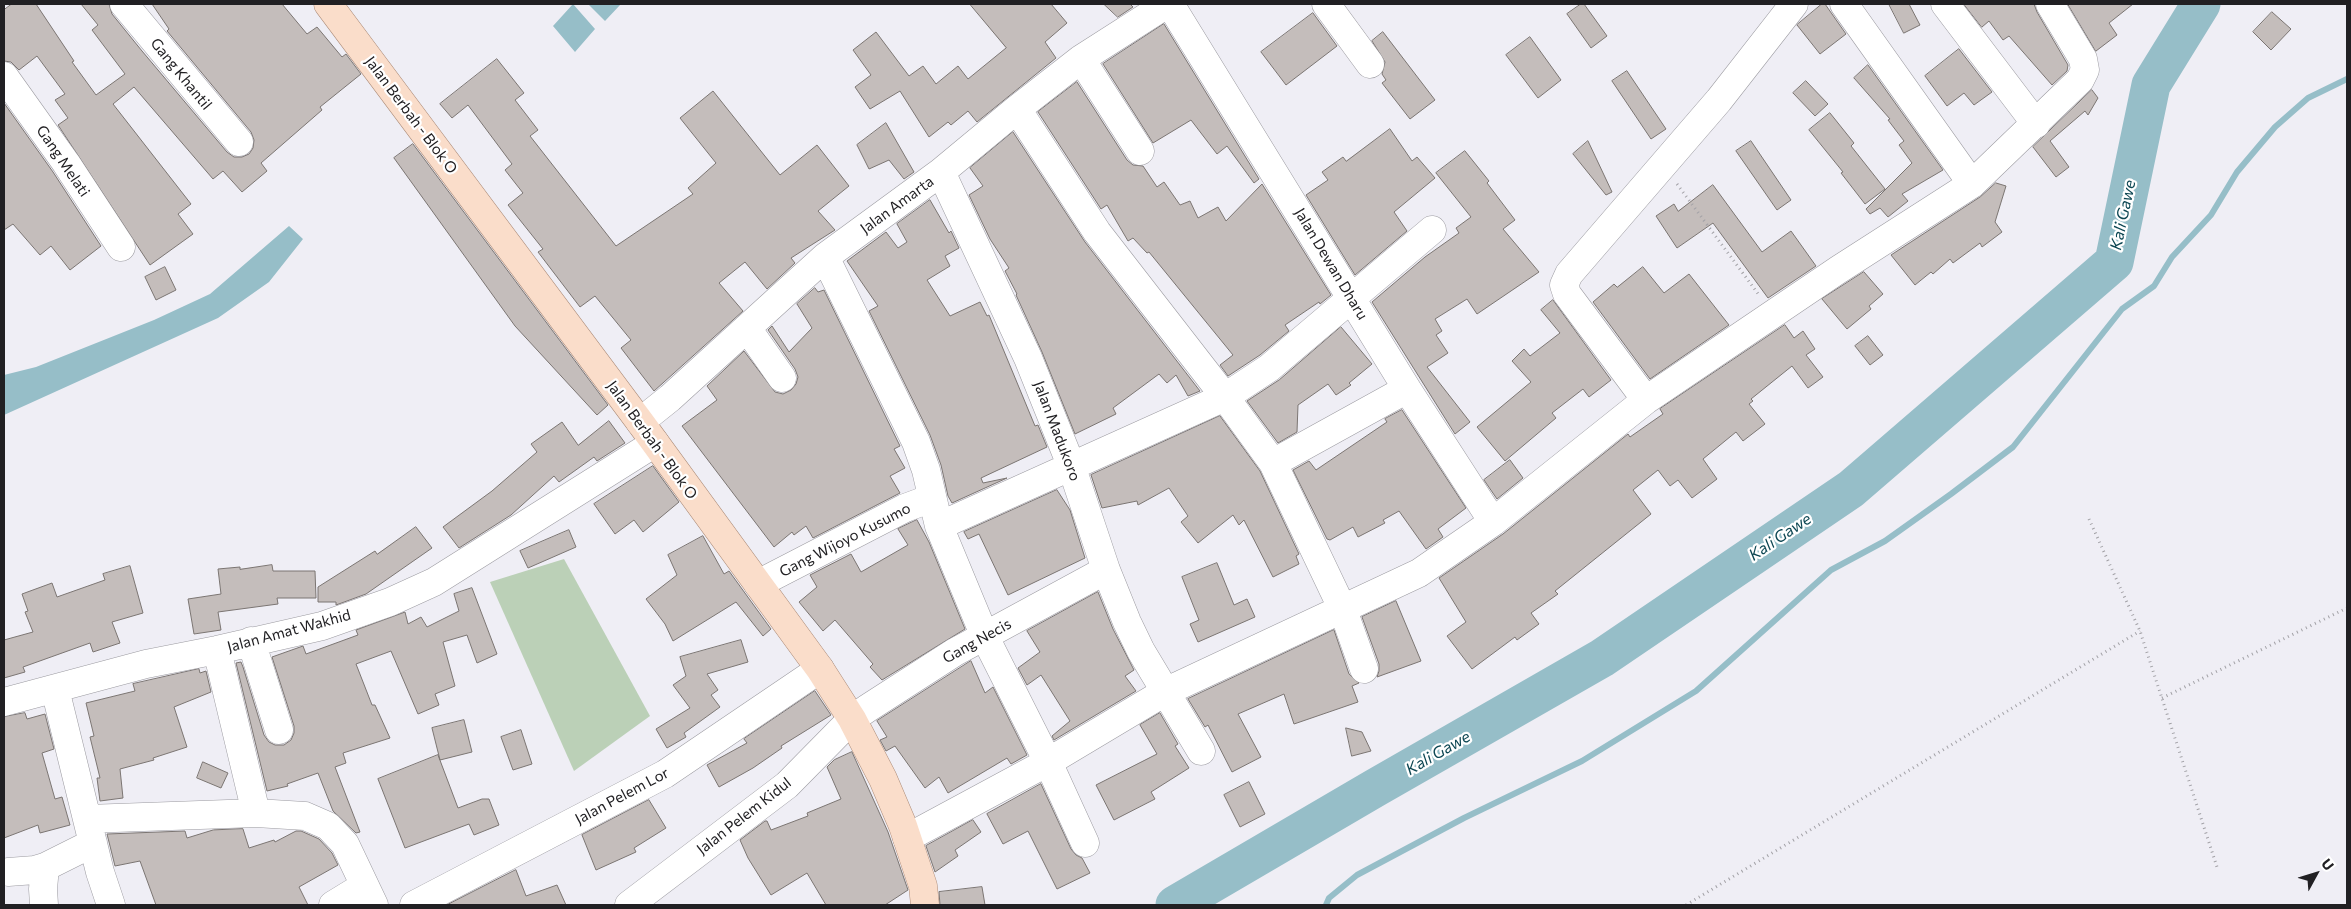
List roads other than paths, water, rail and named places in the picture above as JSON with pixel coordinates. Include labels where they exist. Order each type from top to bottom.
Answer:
[{"type":"main road","name":"Jalan Berbah - Blok O","points":[[328,4],[820,669],[852,719],[883,779],[907,838],[923,886],[925,905]]},
{"type":"street","name":"Gang Khantil","points":[[124,4],[239,142]]},
{"type":"street","name":"Jalan Amarta","points":[[647,433],[670,398],[825,257],[941,172],[1017,108],[1081,59],[1168,4]]},
{"type":"street","name":"Jalan Dewan Dharu","points":[[1168,4],[1352,297],[1407,389],[1493,522]]},
{"type":"street","points":[[1326,4],[1370,64]]},
{"type":"street","points":[[1646,400],[1567,294],[1564,285],[1569,274],[1719,100],[1794,4]]},
{"type":"street","points":[[1844,4],[1972,184]]},
{"type":"street","points":[[1945,4],[2036,124]]},
{"type":"street","points":[[907,838],[1048,762],[1165,692],[1419,573],[1493,522],[1646,400],[1773,314],[1972,184],[2080,80],[2085,70],[2083,59],[2050,4]]},
{"type":"street","points":[[1081,59],[1140,151]]},
{"type":"street","name":"Gang Melati","points":[[4,76],[66,163],[121,247]]},
{"type":"street","points":[[1017,108],[1097,232],[1225,397],[1273,464],[1343,610],[1364,669]]},
{"type":"street","name":"Jalan Madukoro","points":[[941,172],[1028,358],[1071,465],[1106,570],[1141,651],[1201,751]]},
{"type":"street","points":[[939,526],[1225,397],[1269,368],[1432,230]]},
{"type":"street","points":[[825,257],[916,442],[939,526],[985,637],[1048,762],[1085,844]]},
{"type":"street","points":[[747,328],[782,378]]},
{"type":"street","points":[[1273,464],[1407,389]]},
{"type":"street","name":"Jalan Amat Wakhid","points":[[4,702],[146,664],[322,626],[390,602],[434,582],[647,433]]},
{"type":"street","name":"Gang Wijoyo Kusumo","points":[[758,584],[905,508],[932,498]]},
{"type":"street","name":"Gang Necis","points":[[852,719],[956,652],[1106,570]]},
{"type":"street","points":[[251,641],[279,730]]},
{"type":"street","points":[[217,650],[256,813]]},
{"type":"street","name":"Jalan Pelem Lor","points":[[414,905],[665,774],[820,669]]},
{"type":"street","points":[[55,689],[90,831],[111,905]]},
{"type":"street","name":"Jalan Pelem Kidul","points":[[629,905],[787,784],[852,719]]},
{"type":"street","points":[[8,872],[35,870],[45,867],[90,831],[256,813],[305,816],[328,826],[345,844],[369,896],[333,905]]},
{"type":"street","points":[[44,905],[45,867]]},
{"type":"water","points":[[573,4],[595,29],[575,52],[553,26]]},
{"type":"water","points":[[588,4],[621,4],[605,21]]},
{"type":"water","points":[[289,226],[303,239],[269,282],[218,318],[4,415],[4,375],[36,367],[154,320],[210,294]]},
{"type":"waterway","name":"Kali Gawe","points":[[1175,905],[1602,658],[1851,489],[2114,262],[2151,85],[2201,4]]},
{"type":"waterway","points":[[1326,905],[1329,898],[1357,875],[1464,818],[1582,761],[1696,691],[1831,570],[1885,541],[2013,447],[2122,309],[2154,286],[2172,257],[2211,215],[2237,172],[2275,127],[2308,98],[2347,79]]}]
